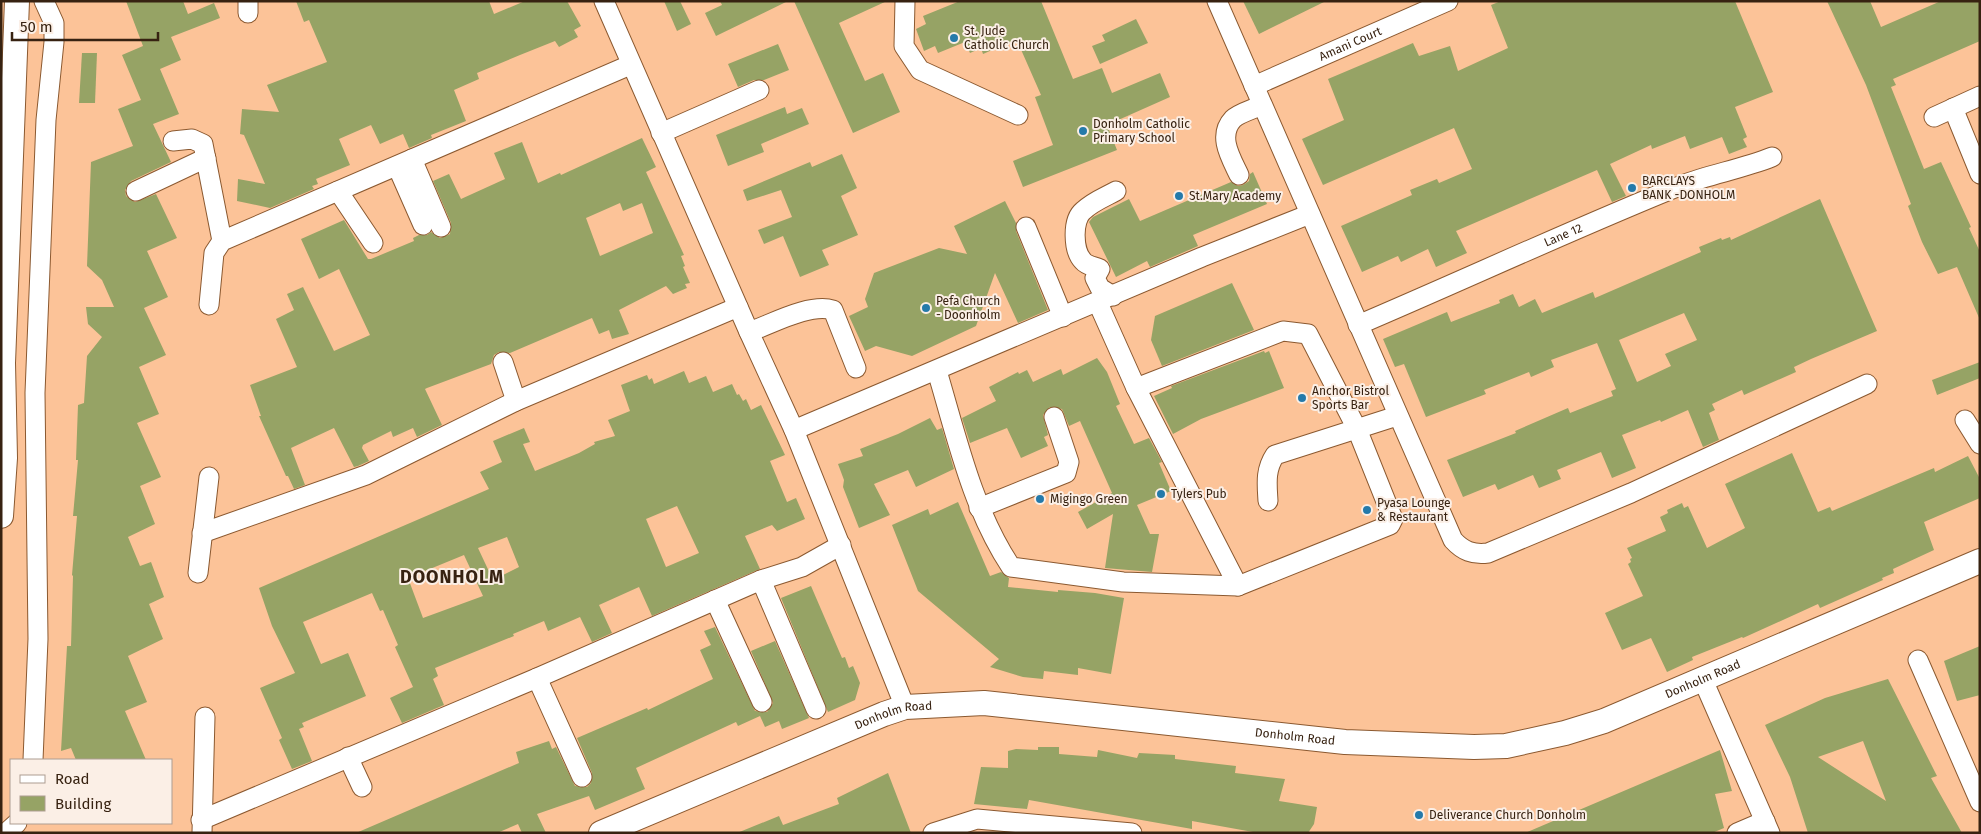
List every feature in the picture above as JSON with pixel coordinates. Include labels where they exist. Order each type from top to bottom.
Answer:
[{"type":"main road","points":[[1,516],[5,458],[3,363],[17,1]]},
{"type":"main road","name":"Donholm Road","points":[[601,833],[884,714],[905,707],[984,703],[1345,742],[1474,747],[1506,746],[1565,734],[1604,721],[1980,561]]},
{"type":"street","points":[[33,759],[38,639],[35,393],[46,120],[54,42],[54,23],[48,6],[44,1]]},
{"type":"street","points":[[604,1],[660,133],[794,430],[905,707]]},
{"type":"street","points":[[905,1],[904,46],[920,70],[1018,115]]},
{"type":"street","points":[[1217,1],[1452,540],[1460,547],[1479,554],[1488,553],[1631,493],[1867,384]]},
{"type":"street","name":"Amani Court","points":[[1254,86],[1448,1]]},
{"type":"street","points":[[209,306],[214,253],[222,241],[630,65]]},
{"type":"street","points":[[660,133],[759,90]]},
{"type":"street","points":[[1934,117],[1980,96]]},
{"type":"street","points":[[1239,175],[1224,142],[1228,128],[1233,118],[1262,105]]},
{"type":"street","points":[[1953,108],[1980,174]]},
{"type":"street","points":[[172,141],[192,139],[202,144],[222,241]]},
{"type":"street","name":"Lane 12","points":[[1358,325],[1545,242],[1684,185],[1725,171],[1748,167],[1772,157]]},
{"type":"street","points":[[136,191],[206,158]]},
{"type":"street","points":[[404,162],[432,226]]},
{"type":"street","points":[[1116,190],[1083,210],[1077,217],[1075,226],[1078,254],[1087,264],[1100,269],[1095,278],[1105,300],[1136,388],[1238,586]]},
{"type":"street","points":[[338,191],[373,243]]},
{"type":"street","points":[[794,430],[1105,300],[1202,257],[1310,214]]},
{"type":"street","points":[[1026,227],[1063,317]]},
{"type":"street","points":[[202,533],[366,474],[516,401],[738,307]]},
{"type":"street","points":[[749,332],[810,310],[822,307],[833,310],[856,368]]},
{"type":"street","points":[[937,371],[979,508],[994,541],[1011,567],[1123,582],[1238,586],[1390,525],[1393,519],[1357,429],[1308,334],[1283,332],[1136,388]]},
{"type":"street","points":[[503,362],[516,401]]},
{"type":"street","points":[[1268,501],[1266,476],[1269,464],[1275,455],[1397,416]]},
{"type":"street","points":[[979,508],[1066,473],[1069,462],[1054,417]]},
{"type":"street","points":[[1965,420],[1980,444]]},
{"type":"street","points":[[198,573],[209,477]]},
{"type":"street","points":[[205,717],[201,826],[348,758],[761,580],[802,567],[841,545]]},
{"type":"street","points":[[761,580],[816,709]]},
{"type":"street","points":[[715,600],[762,702]]},
{"type":"street","points":[[1918,660],[1980,802]]},
{"type":"street","points":[[537,678],[582,777]]},
{"type":"street","points":[[1703,680],[1767,827],[1737,833]]},
{"type":"street","points":[[348,758],[362,787]]},
{"type":"street","points":[[938,832],[977,819],[1132,833]]},
{"type":"street","points":[[6,833],[16,824]]},
{"type":"building","points":[[126,1],[183,1],[188,14],[214,3],[220,18],[171,37],[181,60],[160,69],[179,114],[153,124],[171,162],[131,181],[125,190],[126,196],[135,202],[156,194],[177,238],[147,251],[168,297],[144,308],[166,355],[139,367],[159,414],[137,423],[161,477],[140,486],[155,524],[128,537],[140,566],[151,562],[164,597],[149,604],[163,639],[128,656],[147,702],[125,711],[146,759],[76,759],[71,748],[61,751],[67,646],[71,646],[72,575],[77,516],[73,516],[78,460],[76,460],[78,405],[84,403],[87,356],[102,337],[88,324],[86,307],[114,307],[102,280],[87,266],[91,162],[133,146],[118,109],[141,100],[122,55],[143,46]]},
{"type":"building","points":[[296,1],[489,1],[494,14],[525,1],[567,1],[581,26],[574,30],[578,37],[559,47],[555,41],[520,55],[477,73],[479,79],[454,90],[466,121],[431,135],[432,138],[409,148],[403,134],[380,144],[371,125],[339,139],[350,165],[316,179],[318,184],[312,186],[314,189],[270,208],[237,201],[238,179],[265,184],[244,135],[240,134],[242,109],[279,112],[267,85],[327,62],[309,20],[304,22]]},
{"type":"building","points":[[664,1],[680,1],[691,24],[677,31]]},
{"type":"building","points":[[720,1],[788,1],[716,36],[705,13],[722,5]]},
{"type":"building","points":[[794,1],[887,1],[839,23],[865,81],[883,73],[900,112],[853,133]]},
{"type":"building","points":[[960,1],[1041,1],[1073,79],[1102,68],[1112,93],[1160,73],[1170,97],[1107,125],[1117,150],[1023,187],[1013,161],[1053,145],[1035,97],[1041,95],[1019,45],[1015,40],[983,54],[981,48],[970,53],[965,42],[938,53],[935,46],[924,51],[916,29],[926,24],[923,16]]},
{"type":"building","points":[[1243,1],[1326,1],[1259,34]]},
{"type":"building","points":[[1501,1],[1735,1],[1773,92],[1735,107],[1747,137],[1743,139],[1747,147],[1729,154],[1722,137],[1690,149],[1685,136],[1652,149],[1651,145],[1610,164],[1626,196],[1612,202],[1597,170],[1456,231],[1467,253],[1436,267],[1428,249],[1401,262],[1398,256],[1362,272],[1341,226],[1412,195],[1410,190],[1437,179],[1439,183],[1472,169],[1454,128],[1323,185],[1302,139],[1344,120],[1328,79],[1413,43],[1419,56],[1450,46],[1458,71],[1508,48],[1491,5]]},
{"type":"building","points":[[1827,1],[1870,1],[1881,27],[1941,1],[1980,1],[1980,41],[1893,79],[1896,85],[1891,87],[1924,169],[1941,162],[1971,227],[1969,228],[1980,252],[1980,320],[1957,267],[1938,274],[1922,242],[1908,206],[1911,204],[1866,85]]},
{"type":"building","points":[[1136,19],[1148,43],[1100,64],[1092,46],[1105,41],[1102,35]]},
{"type":"building","points":[[778,44],[789,70],[764,80],[754,80],[738,87],[728,64]]},
{"type":"building","points":[[82,53],[97,53],[95,103],[79,103]]},
{"type":"building","points":[[785,107],[787,114],[802,108],[809,124],[761,144],[764,152],[728,166],[716,135]]},
{"type":"building","points":[[642,138],[656,167],[646,172],[684,255],[681,256],[685,266],[683,267],[690,283],[685,284],[687,288],[673,294],[666,286],[619,310],[629,334],[612,339],[609,330],[599,334],[592,318],[510,353],[499,352],[494,355],[491,364],[425,389],[442,425],[417,437],[413,428],[393,437],[391,431],[363,445],[362,448],[369,461],[358,466],[354,467],[334,428],[291,448],[305,485],[294,489],[288,476],[286,476],[259,416],[261,416],[250,385],[297,367],[276,319],[294,310],[287,294],[303,287],[334,351],[370,335],[339,269],[319,279],[301,239],[344,220],[368,259],[371,259],[414,241],[413,238],[419,235],[427,235],[431,232],[440,238],[450,234],[451,223],[433,181],[449,174],[461,199],[505,179],[494,153],[522,142],[538,183],[560,173],[561,175]],"holes":[[[620,203],[623,211],[642,203],[653,233],[600,256],[586,218]]]},
{"type":"building","points":[[842,154],[857,188],[841,196],[858,235],[822,250],[829,265],[800,277],[783,236],[764,244],[758,230],[792,217],[781,190],[747,201],[743,190],[810,162],[812,167]]},
{"type":"building","points":[[1253,172],[1267,204],[1193,235],[1198,246],[1150,267],[1147,261],[1116,277],[1089,222],[1093,217],[1129,199],[1140,221],[1231,182],[1238,186],[1243,185],[1249,181],[1250,174]]},
{"type":"building","points":[[1820,199],[1877,331],[1794,367],[1796,372],[1744,395],[1742,390],[1712,404],[1715,410],[1709,413],[1719,440],[1703,447],[1688,410],[1661,422],[1660,420],[1622,435],[1636,468],[1612,478],[1601,452],[1557,470],[1561,479],[1539,488],[1533,475],[1498,490],[1495,484],[1463,497],[1447,460],[1516,433],[1515,431],[1568,408],[1570,413],[1613,396],[1611,391],[1616,389],[1597,343],[1551,360],[1554,367],[1531,377],[1529,372],[1484,390],[1486,394],[1426,417],[1404,364],[1395,367],[1383,339],[1447,312],[1451,322],[1500,303],[1499,300],[1513,294],[1519,307],[1535,299],[1542,313],[1593,292],[1595,298],[1701,252],[1699,247],[1721,238],[1722,240],[1730,237],[1731,240]],"holes":[[[1684,313],[1697,340],[1665,354],[1671,366],[1637,382],[1619,340]]]},
{"type":"building","points":[[1005,201],[1016,223],[1016,231],[1048,310],[1018,323],[995,273],[976,326],[912,356],[876,346],[865,351],[849,316],[868,307],[865,299],[874,273],[939,248],[967,254],[954,226]]},
{"type":"building","points":[[1232,283],[1254,330],[1162,366],[1151,340],[1155,316]]},
{"type":"building","points":[[1264,351],[1265,353],[1269,351],[1284,388],[1201,419],[1173,434],[1154,396],[1172,388],[1171,386]]},
{"type":"building","points":[[1097,358],[1107,372],[1120,404],[1116,406],[1134,444],[1149,438],[1162,462],[1159,463],[1171,491],[1137,505],[1150,534],[1159,534],[1152,572],[1105,568],[1113,514],[1087,529],[1078,512],[1112,493],[1080,421],[1069,426],[1062,409],[1050,407],[1043,415],[1048,435],[1044,437],[1048,446],[1021,458],[1007,428],[970,443],[962,418],[996,401],[989,387],[1018,372],[1019,374],[1027,370],[1033,382],[1061,369],[1063,375]]},
{"type":"building","points":[[1980,362],[1980,378],[1937,395],[1932,380]]},
{"type":"building","points":[[684,371],[689,383],[706,376],[713,392],[732,384],[737,395],[739,394],[743,401],[746,399],[751,410],[761,405],[785,455],[770,461],[787,502],[796,498],[805,519],[777,531],[772,525],[745,536],[760,569],[652,616],[639,587],[599,605],[612,633],[592,642],[580,617],[548,631],[544,621],[513,634],[514,636],[435,668],[438,676],[433,679],[444,705],[402,723],[390,698],[413,687],[395,647],[398,645],[383,610],[380,611],[372,593],[303,622],[321,664],[348,653],[366,696],[302,723],[304,727],[299,729],[312,761],[292,769],[279,740],[282,738],[260,688],[295,673],[272,626],[259,588],[489,489],[480,472],[502,462],[493,441],[524,428],[530,442],[523,444],[535,471],[579,453],[595,444],[594,442],[615,436],[608,420],[630,411],[621,385],[647,375],[649,380],[652,378],[654,384]],"holes":[[[677,506],[699,553],[666,567],[646,519]],[[507,537],[519,567],[493,580],[478,548]],[[464,555],[483,596],[423,618],[408,578]]]},
{"type":"building","points":[[930,418],[937,430],[942,428],[954,469],[916,487],[908,470],[874,484],[890,515],[859,528],[843,487],[844,480],[838,464],[863,456],[860,449],[898,434]]},
{"type":"building","points":[[1792,453],[1818,512],[1830,507],[1832,511],[1934,468],[1935,472],[1968,456],[1980,479],[1980,498],[1924,522],[1934,550],[1893,569],[1894,573],[1882,578],[1883,580],[1820,608],[1818,604],[1743,638],[1692,657],[1693,660],[1667,672],[1651,638],[1622,650],[1605,613],[1643,596],[1628,564],[1632,558],[1627,548],[1666,531],[1660,517],[1668,513],[1667,510],[1682,503],[1684,508],[1688,506],[1707,548],[1745,528],[1725,484]]},
{"type":"building","points":[[958,502],[990,576],[1001,572],[1009,578],[1008,587],[1058,592],[1058,590],[1095,593],[1124,598],[1111,674],[1078,668],[1078,675],[1044,671],[1043,679],[1023,677],[990,667],[999,659],[918,591],[892,525],[928,509],[930,515]]},
{"type":"building","points":[[811,586],[842,658],[845,657],[849,668],[853,666],[860,683],[855,700],[828,712],[781,598]]},
{"type":"building","points":[[715,627],[755,711],[767,712],[773,703],[751,651],[775,641],[809,718],[782,729],[779,721],[765,727],[760,716],[738,726],[736,722],[636,768],[645,789],[595,810],[589,796],[537,814],[546,833],[522,833],[518,824],[497,833],[356,833],[519,763],[516,752],[549,741],[552,749],[556,747],[575,786],[587,787],[591,783],[592,773],[577,738],[647,708],[648,710],[713,679],[700,650],[711,645],[704,631]]},
{"type":"building","points":[[1980,646],[1980,695],[1957,701],[1944,661]]},
{"type":"building","points":[[1888,679],[1937,776],[1931,778],[1962,833],[1808,833],[1790,777],[1765,725],[1825,698]],"holes":[[[1863,741],[1886,801],[1818,757]]]},
{"type":"building","points":[[1038,747],[1059,747],[1059,754],[1097,757],[1098,750],[1137,758],[1139,753],[1175,755],[1175,759],[1236,766],[1235,773],[1285,779],[1279,801],[1317,807],[1314,824],[1308,833],[1253,832],[1192,821],[1192,829],[1029,800],[1027,809],[974,804],[981,767],[1008,768],[1008,751],[1016,749],[1038,750]]},
{"type":"building","points":[[1720,750],[1732,791],[1715,794],[1724,828],[1712,833],[1525,833]]},
{"type":"building","points":[[888,773],[911,833],[737,833],[779,816],[783,825],[839,804],[837,798]]},
{"type":"place","name":"St. Jude Catholic Church","points":[[954,38]]},
{"type":"place","name":"Donholm Catholic Primary School","points":[[1083,131]]},
{"type":"place","name":"BARCLAYS BANK -DONHOLM","points":[[1632,188]]},
{"type":"place","name":"St.Mary Academy","points":[[1179,196]]},
{"type":"place","name":"Pefa Church - Doonholm","points":[[926,308]]},
{"type":"place","name":"Anchor Bistrol Sports Bar","points":[[1302,398]]},
{"type":"place","name":"Tylers Pub","points":[[1161,494]]},
{"type":"place","name":"Migingo Green","points":[[1040,499]]},
{"type":"place","name":"Pyasa Lounge & Restaurant","points":[[1367,510]]},
{"type":"place","name":"Deliverance Church Donholm","points":[[1419,815]]},
{"type":"district","name":"DOONHOLM","points":[[452,577]]}]
